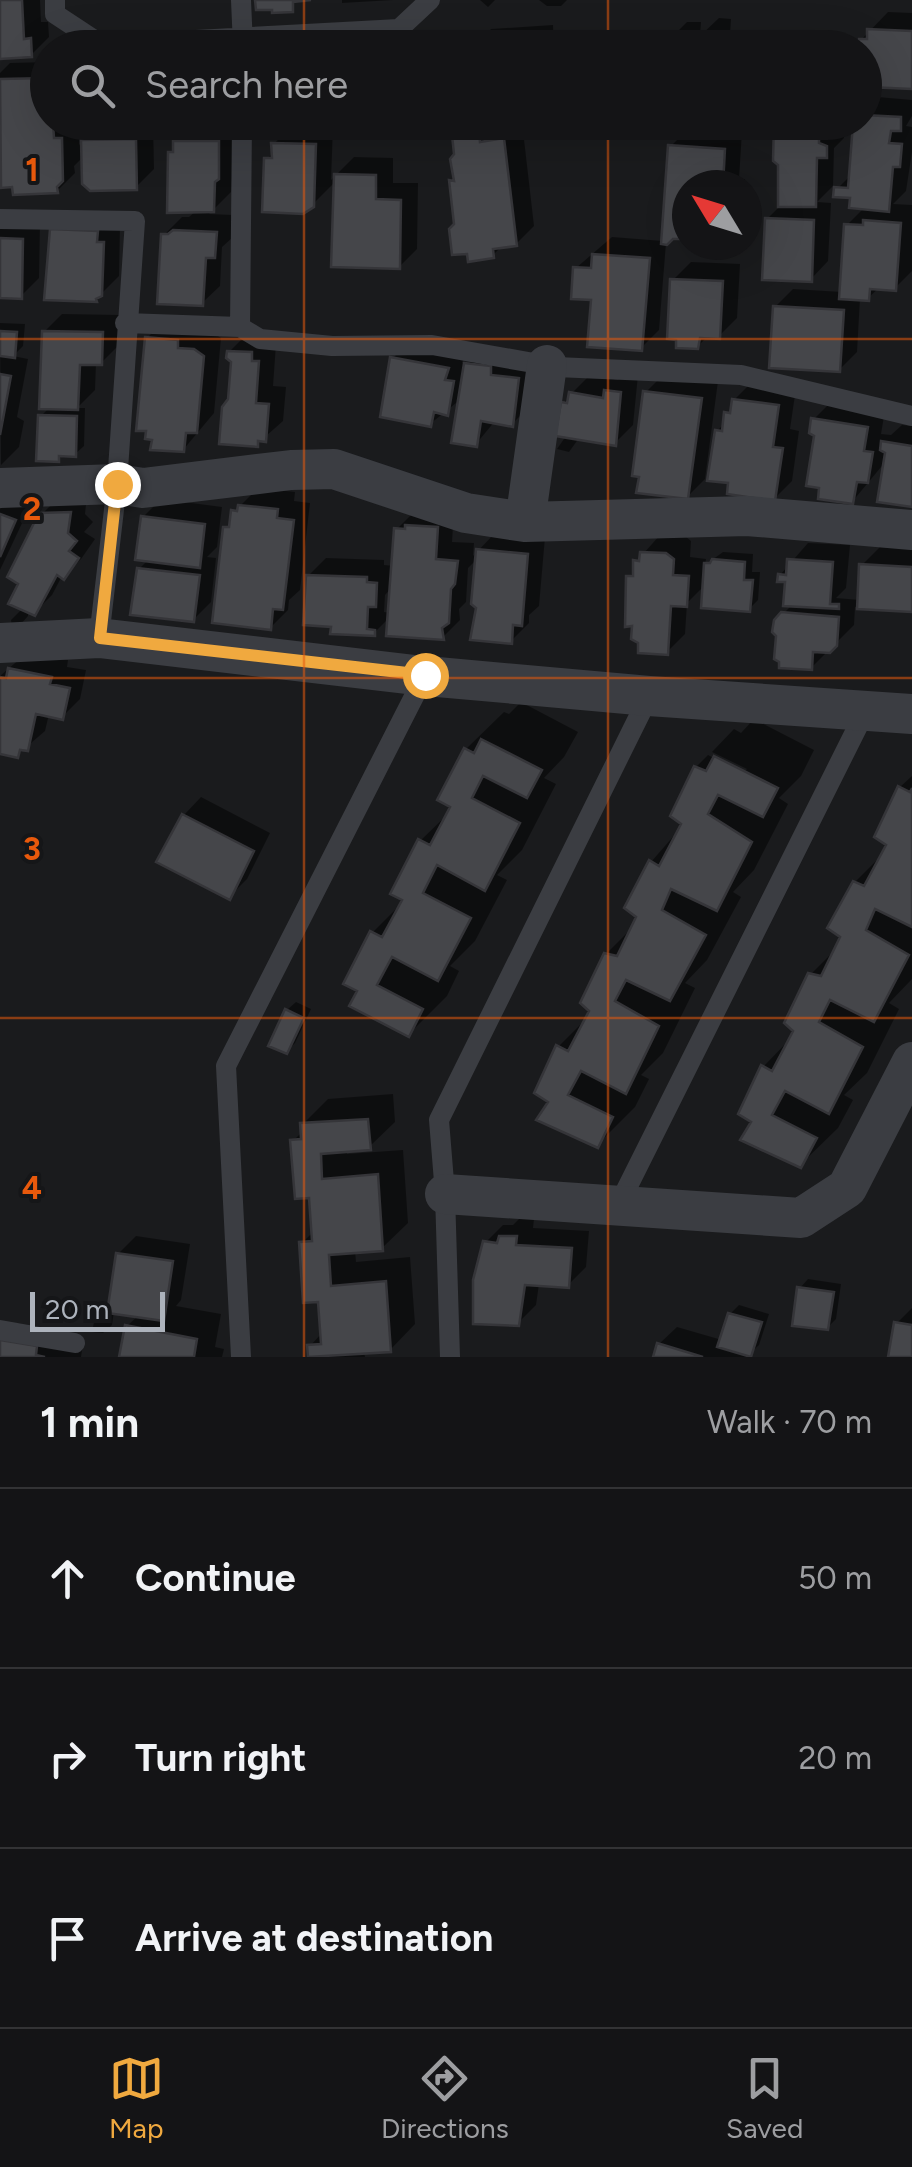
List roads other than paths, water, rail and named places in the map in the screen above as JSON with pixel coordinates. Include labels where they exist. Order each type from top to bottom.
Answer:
[{"type":"street","points":[[525,522],[547,365]]},
{"type":"street","points":[[0,488],[117,484],[143,488],[334,468],[466,513],[525,522],[746,516],[912,530]]},
{"type":"street","points":[[0,643],[100,638],[648,696],[912,714]]},
{"type":"street","points":[[445,1194],[802,1218],[847,1188],[912,1062]]},
{"type":"lane","points":[[54,0],[55,14],[79,30]]},
{"type":"lane","points":[[241,0],[242,30]]},
{"type":"lane","points":[[388,30],[400,29],[430,0]]},
{"type":"lane","points":[[240,327],[242,140]]},
{"type":"lane","points":[[0,219],[134,221],[117,484],[100,638]]},
{"type":"lane","points":[[125,323],[240,327],[260,339],[332,346],[432,345],[547,365],[741,375],[912,416]]},
{"type":"lane","points":[[242,1357],[226,1066],[425,675]]},
{"type":"lane","points":[[450,1357],[439,1120],[648,696]]},
{"type":"lane","points":[[620,1204],[866,710]]},
{"type":"lane","points":[[0,1330],[75,1343]]}]
